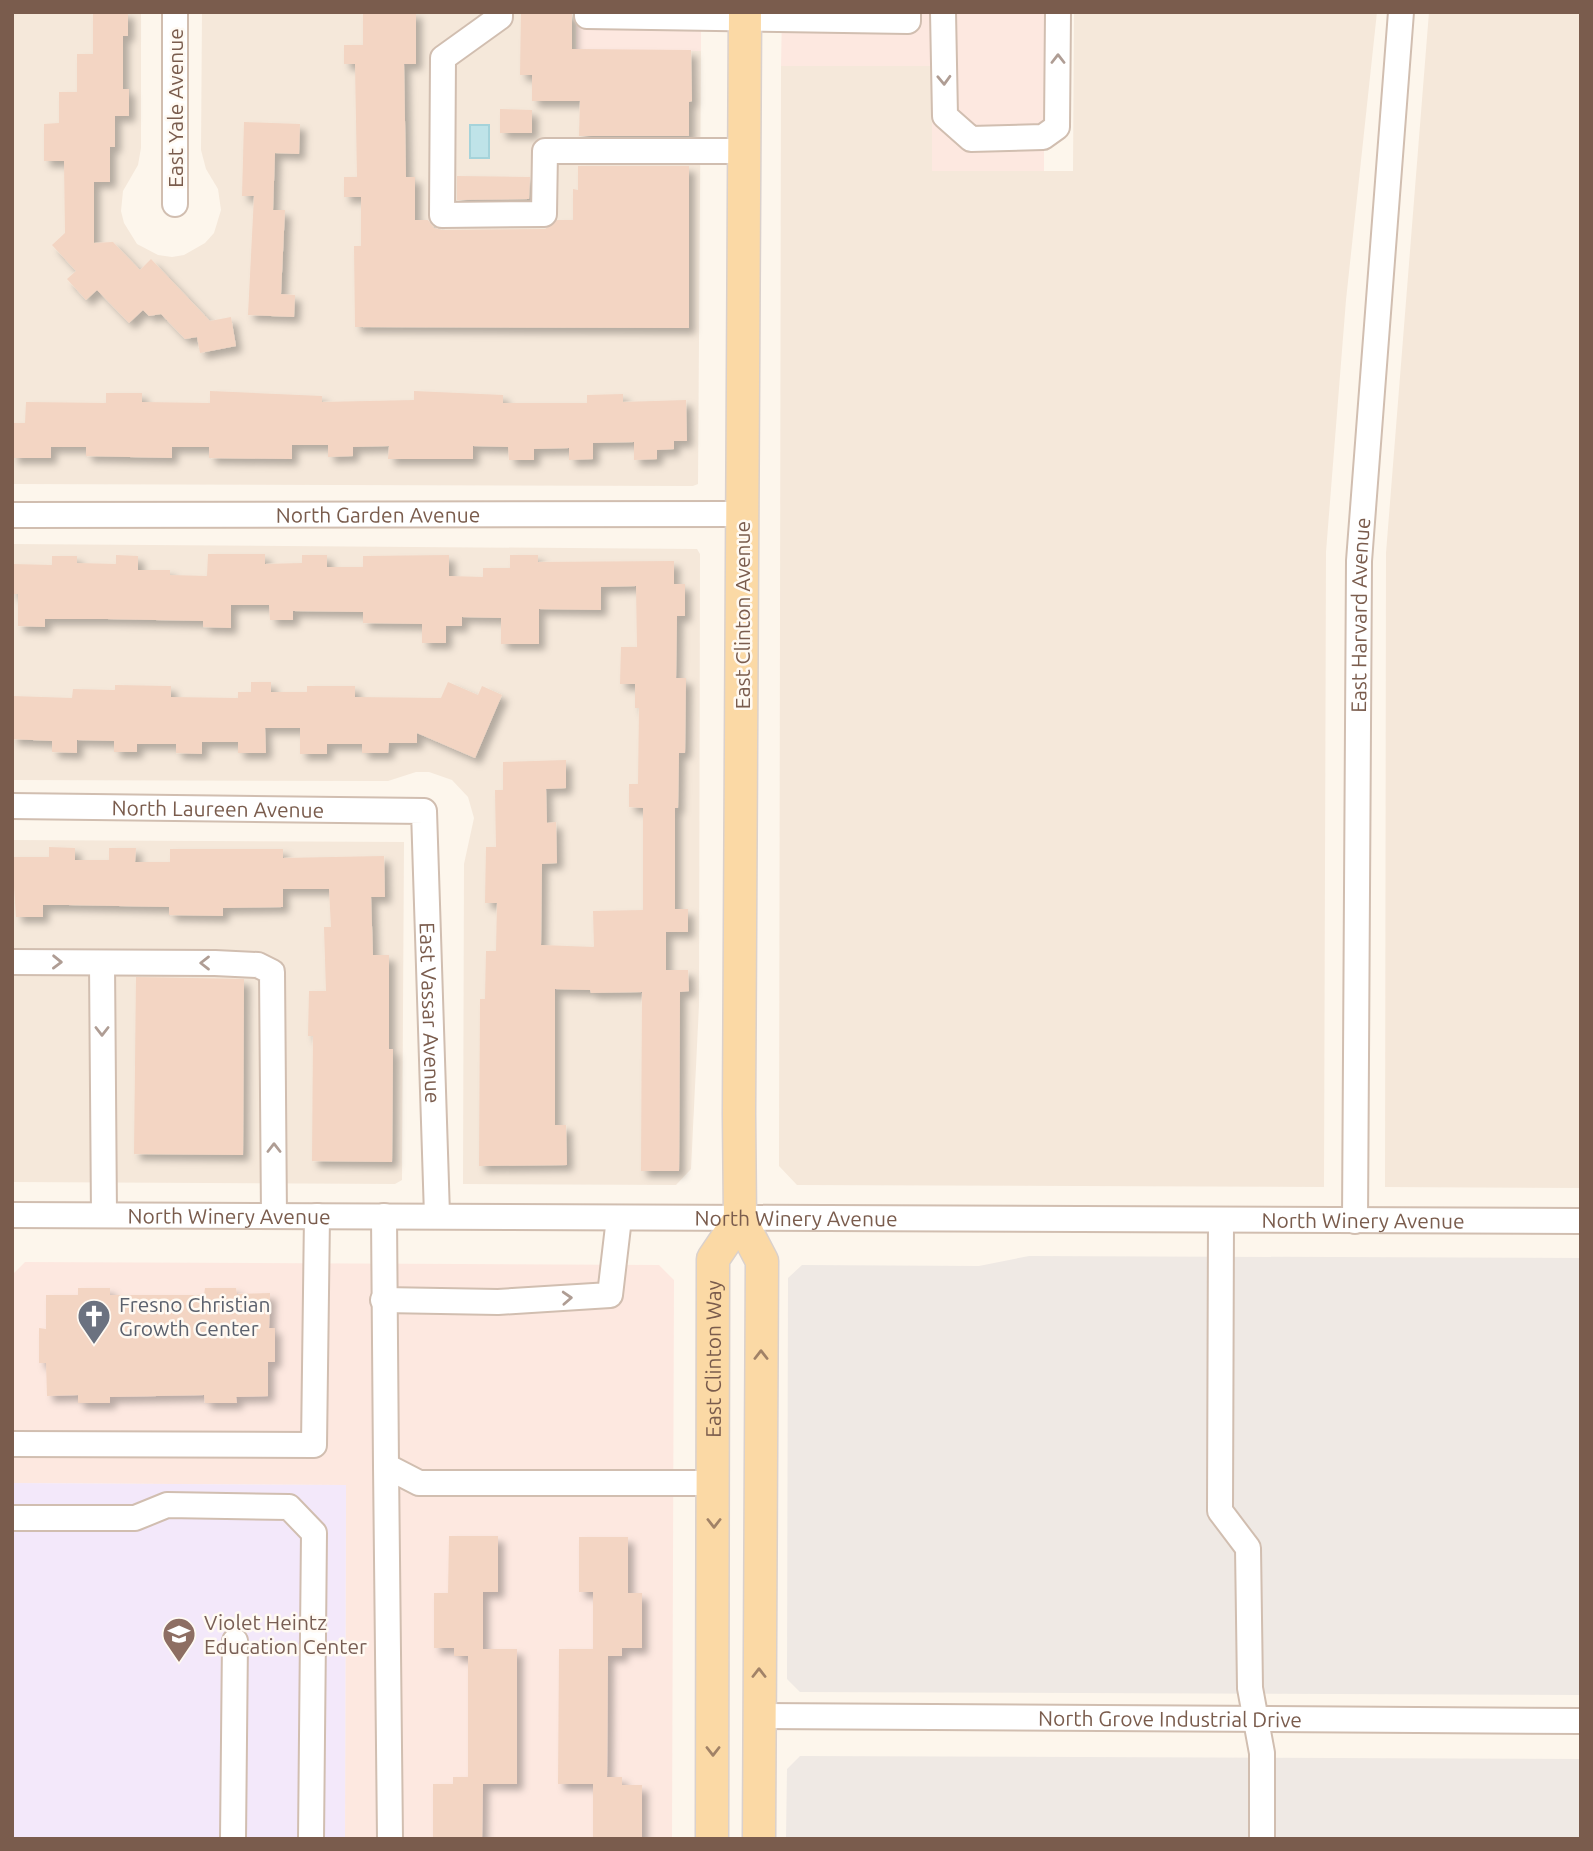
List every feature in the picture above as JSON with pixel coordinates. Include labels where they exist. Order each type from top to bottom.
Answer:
[{"type":"main road","name":"East Clinton Avenue","points":[[740,1219],[745,15]]},
{"type":"main road","name":"East Clinton Way","points":[[712,1839],[715,1483],[713,1259],[740,1219]]},
{"type":"main road","points":[[740,1219],[762,1261],[759,1839]]},
{"type":"street","name":"East Yale Avenue","points":[[174,12],[175,204]]},
{"type":"street","points":[[500,12],[500,17],[443,58],[442,215],[544,215],[545,151],[745,151]]},
{"type":"street","points":[[587,12],[587,16],[745,15],[908,22],[908,12]]},
{"type":"street","points":[[943,12],[945,116],[971,139],[1043,137],[1057,127],[1058,12]]},
{"type":"street","name":"East Harvard Avenue","points":[[1355,1221],[1359,561],[1401,12]]},
{"type":"street","name":"North Garden Avenue","points":[[12,515],[743,514]]},
{"type":"street","name":"North Laureen Avenue","points":[[12,806],[424,811]]},
{"type":"street","name":"East Vassar Avenue","points":[[424,811],[437,1215]]},
{"type":"street","points":[[12,962],[258,965],[272,972],[274,1216]]},
{"type":"street","points":[[102,963],[104,1215]]},
{"type":"street","name":"North Winery Avenue","points":[[12,1215],[1581,1221]]},
{"type":"street","points":[[12,1444],[314,1445],[317,1216]]},
{"type":"street","points":[[384,1216],[390,1839]]},
{"type":"street","points":[[383,1300],[498,1301],[610,1295],[619,1218]]},
{"type":"street","points":[[1221,1221],[1220,1511],[1248,1548],[1250,1689],[1262,1753],[1262,1839]]},
{"type":"street","points":[[386,1466],[419,1483],[715,1483]]},
{"type":"street","points":[[12,1518],[135,1518],[167,1506],[289,1507],[314,1533],[311,1839]]},
{"type":"street","points":[[233,1839],[235,1641]]},
{"type":"street","name":"North Grove Industrial Drive","points":[[759,1716],[1581,1721]]},
{"type":"shaded area","points":[[12,12],[141,12],[141,148],[138,165],[123,191],[121,211],[124,223],[137,244],[158,255],[172,257],[184,255],[205,243],[214,233],[221,210],[218,189],[206,169],[201,150],[202,12],[576,12],[576,50],[701,51],[698,484],[12,484]]},
{"type":"shaded area","points":[[576,12],[701,12],[701,51],[576,50]]},
{"type":"shaded area","points":[[782,12],[1044,12],[1044,171],[932,171],[932,66],[781,66]]},
{"type":"shaded area","points":[[1074,12],[1377,12],[1346,300],[1326,552],[1324,1187],[797,1185],[779,1166],[781,66],[932,66],[932,171],[1073,171]]},
{"type":"shaded area","points":[[1429,12],[1581,12],[1581,1188],[1385,1187],[1386,553]]},
{"type":"shaded area","points":[[12,544],[697,549],[700,554],[699,1005],[691,1169],[676,1185],[463,1184],[464,864],[474,818],[468,797],[452,780],[429,772],[416,772],[388,781],[12,780]]},
{"type":"shaded area","points":[[12,840],[404,842],[402,1180],[395,1184],[12,1182]]},
{"type":"shaded area","points":[[1029,1256],[1581,1258],[1581,1695],[800,1692],[787,1679],[788,1278],[802,1265],[979,1266]]},
{"type":"shaded area","points":[[25,1262],[659,1265],[674,1280],[672,1839],[345,1839],[346,1485],[12,1483],[12,1275]]},
{"type":"shaded area","name":"Violet Heintz Education Center","points":[[12,1483],[346,1485],[345,1839],[12,1839]]},
{"type":"shaded area","points":[[800,1756],[1581,1759],[1581,1839],[786,1839],[787,1769]]},
{"type":"water","points":[[470,125],[489,125],[489,158],[470,158]]},
{"type":"building","points":[[93,12],[128,12],[128,36],[123,36],[123,89],[129,89],[129,116],[115,116],[115,147],[110,147],[110,182],[94,182],[94,243],[113,242],[140,270],[151,259],[210,321],[231,317],[236,346],[200,353],[197,337],[185,339],[161,314],[149,316],[143,310],[129,323],[97,290],[86,300],[67,279],[76,271],[52,245],[65,233],[64,161],[44,161],[44,124],[59,123],[59,92],[77,92],[77,54],[93,54]]},
{"type":"building","points":[[363,12],[416,12],[416,64],[404,64],[406,177],[415,177],[415,220],[428,220],[434,228],[442,230],[545,229],[557,220],[573,220],[573,189],[578,190],[578,166],[689,166],[689,328],[355,327],[354,246],[361,246],[361,197],[344,197],[344,177],[357,177],[355,64],[344,64],[344,45],[363,45]]},
{"type":"building","points":[[521,12],[572,12],[572,49],[691,50],[692,101],[689,102],[689,136],[579,136],[580,101],[532,101],[532,75],[520,75]]},
{"type":"building","points":[[500,109],[532,110],[532,133],[500,133]]},
{"type":"building","points":[[244,122],[300,124],[299,154],[275,153],[273,210],[285,210],[281,294],[295,295],[294,317],[248,315],[254,196],[242,196]]},
{"type":"building","points":[[457,176],[530,177],[529,199],[457,200]]},
{"type":"building","points":[[210,391],[322,396],[322,402],[414,400],[414,391],[503,395],[503,403],[587,403],[587,395],[623,394],[623,402],[686,400],[687,441],[674,441],[674,449],[657,450],[657,459],[634,460],[634,442],[593,443],[593,459],[569,460],[569,448],[534,449],[534,460],[509,460],[508,447],[473,446],[473,459],[388,459],[389,446],[353,447],[353,456],[328,457],[328,445],[292,445],[292,459],[209,458],[209,447],[172,447],[172,458],[86,456],[86,447],[51,447],[51,458],[12,458],[12,423],[25,423],[26,402],[106,403],[106,393],[142,393],[142,402],[210,403]]},
{"type":"building","points":[[208,554],[265,554],[265,564],[302,563],[302,555],[327,555],[327,567],[363,567],[363,556],[449,555],[449,576],[483,577],[483,568],[510,568],[510,555],[538,555],[538,562],[674,561],[674,584],[685,584],[685,616],[677,616],[676,678],[686,678],[685,753],[679,753],[678,808],[675,808],[675,909],[688,909],[688,932],[666,932],[666,970],[688,970],[689,991],[680,992],[679,1171],[641,1171],[642,992],[591,993],[590,990],[555,989],[555,1125],[566,1125],[567,1165],[479,1166],[480,999],[485,999],[486,951],[496,951],[497,903],[485,903],[486,847],[496,847],[495,790],[503,790],[503,762],[566,760],[566,788],[546,789],[547,823],[556,822],[557,863],[542,864],[541,945],[594,947],[593,911],[643,910],[643,808],[629,807],[629,784],[638,784],[639,708],[635,708],[635,684],[620,684],[621,647],[637,647],[636,586],[601,587],[601,610],[539,609],[539,644],[501,644],[501,618],[462,617],[462,626],[446,626],[446,643],[422,643],[422,624],[363,623],[363,612],[293,611],[293,620],[270,620],[269,605],[231,605],[231,628],[203,627],[203,621],[107,619],[45,619],[45,627],[18,626],[18,594],[12,594],[12,564],[52,565],[52,556],[77,556],[77,563],[116,564],[116,555],[138,556],[138,570],[170,570],[170,575],[207,576]]},
{"type":"building","points":[[251,682],[271,682],[271,692],[307,692],[307,686],[355,686],[355,697],[441,698],[448,682],[478,695],[482,686],[502,695],[475,758],[417,733],[417,743],[389,743],[388,753],[362,753],[362,744],[327,744],[327,754],[300,754],[300,728],[265,728],[266,753],[238,753],[238,742],[202,742],[202,754],[176,753],[176,744],[137,744],[137,752],[114,752],[114,741],[77,740],[77,753],[52,752],[52,741],[12,739],[12,696],[72,698],[73,689],[115,690],[115,685],[171,686],[171,697],[238,698],[238,692],[251,692]]},
{"type":"building","points":[[49,847],[75,848],[75,860],[109,860],[109,848],[136,848],[135,862],[170,862],[170,849],[283,849],[283,858],[384,856],[385,897],[371,897],[373,955],[389,955],[389,1049],[393,1049],[392,1162],[312,1161],[313,1036],[308,1036],[309,991],[326,991],[324,927],[331,927],[329,889],[283,889],[283,907],[223,908],[223,916],[169,915],[169,907],[43,905],[43,917],[16,917],[12,857],[49,857]]},
{"type":"building","points":[[136,977],[244,979],[243,1155],[134,1154]]},
{"type":"building","points":[[78,1288],[110,1288],[110,1295],[204,1295],[205,1288],[236,1288],[237,1294],[270,1293],[269,1328],[275,1328],[275,1362],[268,1362],[268,1396],[236,1397],[237,1403],[205,1403],[204,1395],[110,1397],[110,1403],[78,1403],[78,1395],[47,1396],[46,1363],[39,1363],[39,1328],[46,1329],[46,1295],[78,1295]]},
{"type":"building","points":[[449,1536],[498,1536],[498,1592],[483,1592],[483,1649],[517,1649],[517,1784],[483,1784],[482,1839],[433,1839],[433,1784],[453,1784],[453,1777],[468,1777],[468,1656],[454,1656],[454,1648],[434,1648],[434,1593],[448,1593]]},
{"type":"building","points":[[579,1537],[628,1537],[628,1593],[642,1593],[642,1648],[622,1648],[622,1656],[608,1656],[607,1777],[622,1777],[622,1785],[642,1785],[642,1839],[593,1839],[593,1784],[558,1784],[559,1649],[593,1649],[593,1592],[579,1592]]},
{"type":"place","name":"Fresno Christian Growth Center","points":[[94,1346]]},
{"type":"place","name":"Violet Heintz Education Center","points":[[179,1664]]}]
